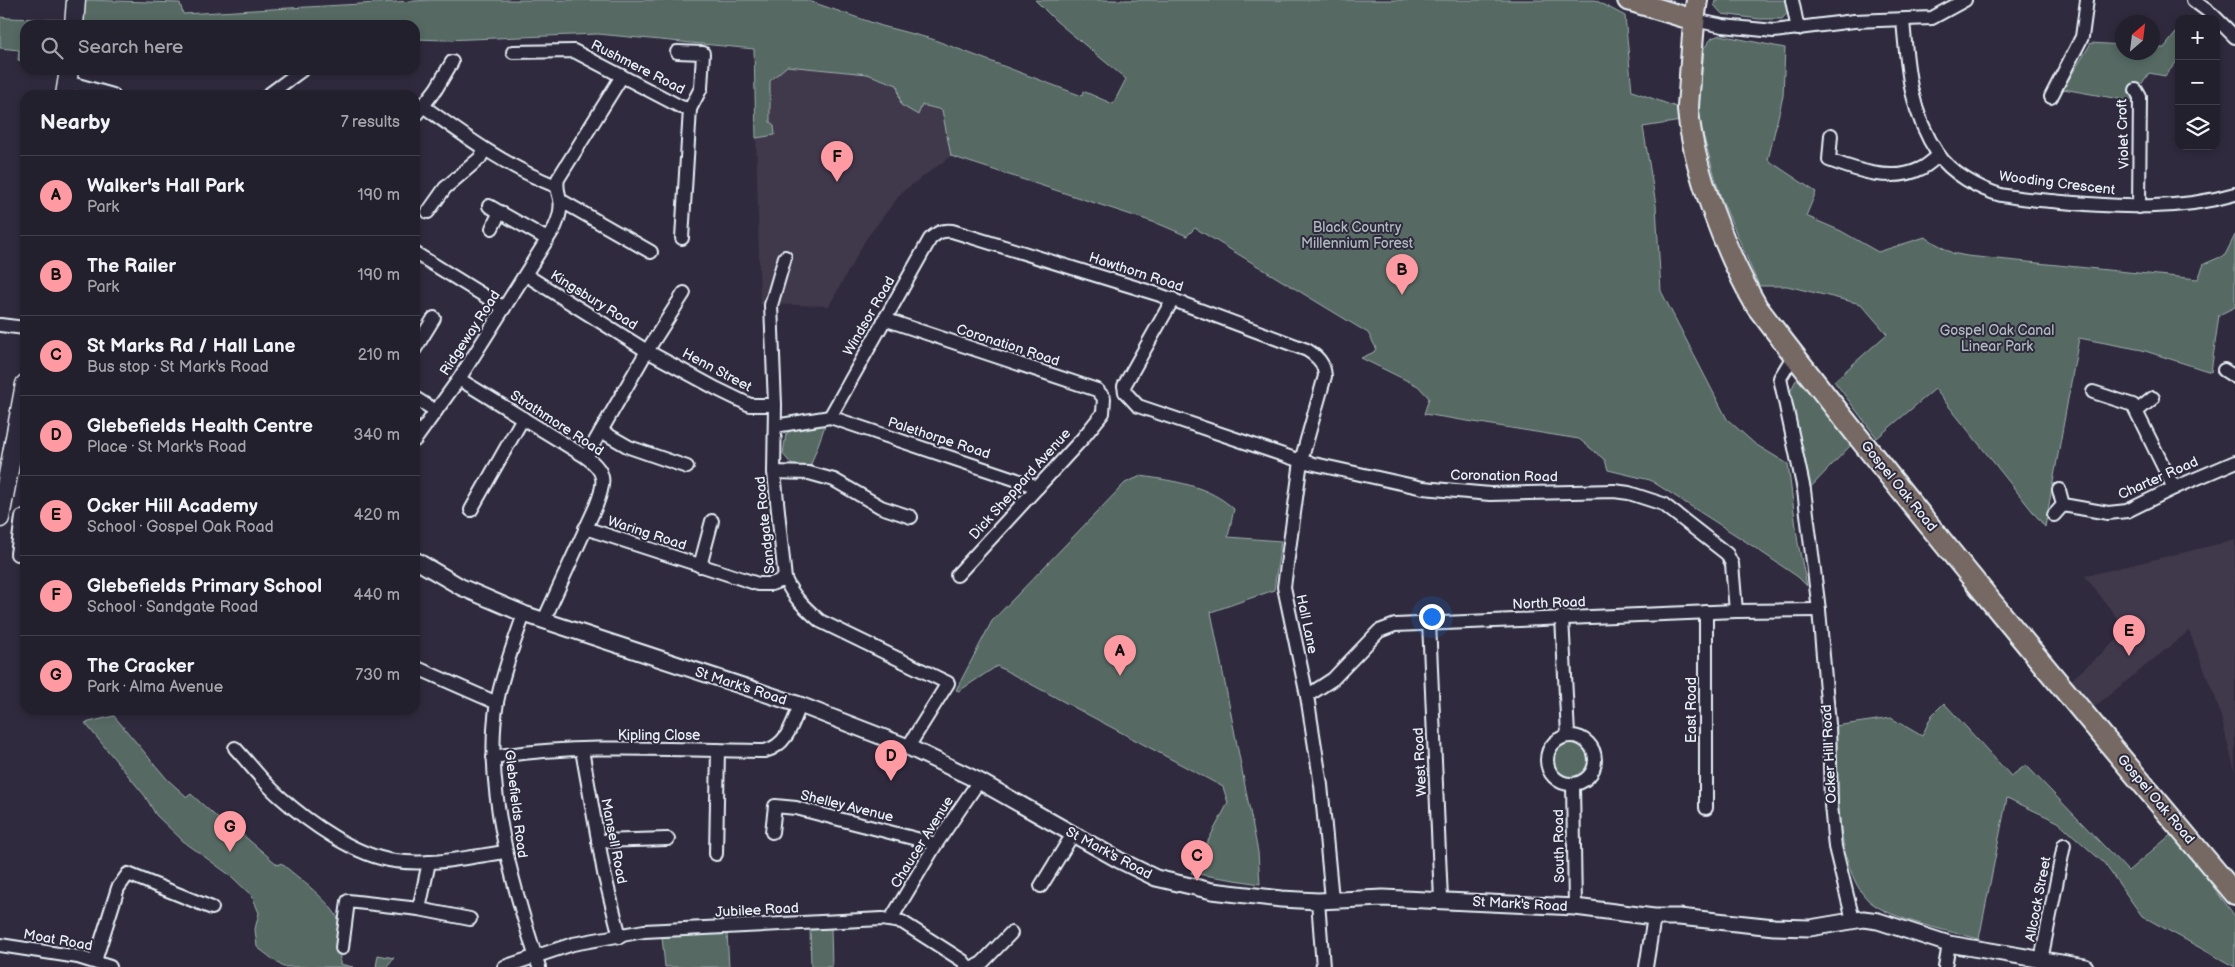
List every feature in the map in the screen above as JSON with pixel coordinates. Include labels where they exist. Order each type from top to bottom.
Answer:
[{"type":"main road","points":[[74,20],[76,0]]},
{"type":"main road","points":[[1628,0],[1696,10]]},
{"type":"main road","name":"Gospel Oak Road","points":[[1696,10],[1688,110],[1696,152],[1712,208],[1745,286],[1757,307],[2068,695],[2235,894]]},
{"type":"main road","points":[[0,518],[20,411]]},
{"type":"street","points":[[1792,0],[1798,29]]},
{"type":"street","points":[[1696,10],[1756,31],[1798,29],[1845,22],[1932,18],[1965,0]]},
{"type":"street","points":[[2051,97],[2082,37],[2087,0]]},
{"type":"street","points":[[2193,0],[2235,37]]},
{"type":"street","name":"Wooding Crescent","points":[[1902,20],[1913,100],[1939,155],[1967,179],[2002,195],[2065,202],[2140,207],[2176,206],[2214,200],[2235,194]]},
{"type":"street","name":"Rushmere Road","points":[[514,52],[574,51],[681,107],[690,109]]},
{"type":"street","name":"Rushmere Road","points":[[677,52],[702,53],[701,88],[690,109],[682,238]]},
{"type":"street","points":[[420,110],[452,62]]},
{"type":"street","points":[[275,90],[295,75]]},
{"type":"street","points":[[420,112],[506,163],[556,186],[564,167],[622,76]]},
{"type":"street","points":[[67,82],[95,90]]},
{"type":"street","name":"Violet Croft","points":[[2136,90],[2140,96],[2140,207]]},
{"type":"street","points":[[1831,135],[1829,160],[1873,174],[1899,174],[1920,170],[1939,155]]},
{"type":"street","points":[[428,212],[445,188],[480,158],[484,150]]},
{"type":"street","name":"Ridgeway Road","points":[[420,433],[459,379],[526,276],[547,239],[560,215],[560,200],[556,186]]},
{"type":"street","points":[[560,200],[651,252]]},
{"type":"street","points":[[492,228],[495,209],[547,239]]},
{"type":"street","name":"Hawthorn Road","points":[[938,232],[952,230],[1173,299],[1307,350],[1320,359]]},
{"type":"street","name":"Windsor Road","points":[[830,417],[930,239],[938,232]]},
{"type":"street","points":[[420,256],[504,308]]},
{"type":"street","name":"Sandgate Road","points":[[785,256],[771,305],[775,405],[774,472],[785,579],[791,593],[802,606],[820,621],[948,683],[908,747]]},
{"type":"street","name":"Kingsbury Road","points":[[526,276],[647,351]]},
{"type":"street","points":[[586,456],[647,351],[684,293]]},
{"type":"street","name":"Coronation Road","points":[[1173,299],[1124,386],[1129,398],[1138,406],[1301,461],[1423,488],[1490,494],[1614,491],[1647,498],[1663,504],[1728,554],[1732,564],[1736,611]]},
{"type":"street","points":[[420,341],[434,318]]},
{"type":"street","name":"Coronation Road","points":[[884,319],[1097,390],[1104,398],[1103,413]]},
{"type":"street","points":[[0,325],[20,327]]},
{"type":"street","name":"Henn Street","points":[[647,351],[750,405],[775,405]]},
{"type":"street","name":"Ocker Hill Road","points":[[1794,355],[1780,378],[1804,490],[1819,610],[1829,724],[1831,805],[1835,848],[1853,920]]},
{"type":"street","name":"Hall Lane","points":[[1320,359],[1324,367],[1325,376],[1301,461],[1284,587],[1307,696],[1321,785],[1325,900],[1323,967]]},
{"type":"street","name":"Strathmore Road","points":[[459,379],[586,456],[598,465],[603,476],[603,490],[544,620]]},
{"type":"street","points":[[2093,392],[2133,405],[2174,488]]},
{"type":"street","points":[[2137,411],[2153,398]]},
{"type":"street","points":[[420,401],[436,411]]},
{"type":"street","name":"Dick Sheppard Avenue","points":[[957,575],[1103,413]]},
{"type":"street","points":[[775,426],[830,417]]},
{"type":"street","name":"Palethorpe Road","points":[[830,417],[1038,487]]},
{"type":"street","points":[[471,510],[524,418]]},
{"type":"street","points":[[601,432],[629,447],[687,467]]},
{"type":"street","name":"Charter Road","points":[[2063,505],[2108,513],[2127,511],[2174,488],[2235,462]]},
{"type":"street","points":[[774,472],[809,472],[834,480],[881,508],[911,517]]},
{"type":"street","points":[[2054,515],[2063,505],[2059,490]]},
{"type":"street","name":"Waring Road","points":[[700,566],[712,521]]},
{"type":"street","name":"Waring Road","points":[[585,528],[758,584],[771,584],[785,579]]},
{"type":"street","points":[[17,554],[20,532]]},
{"type":"street","name":"St Mark's Road","points":[[420,563],[461,587],[524,614],[800,705],[908,747],[979,781],[1119,860],[1156,878],[1212,892],[1325,900],[1441,900],[1575,907],[1654,917],[1679,917],[1774,927],[1810,928],[1853,920]]},
{"type":"street","name":"North Road","points":[[1307,696],[1333,679],[1379,631],[1395,625],[1562,617],[1819,610]]},
{"type":"street","name":"East Road","points":[[1706,612],[1706,808]]},
{"type":"street","name":"Glebefields Road","points":[[524,614],[505,668],[497,702],[493,757],[505,852],[537,961]]},
{"type":"street","points":[[1562,617],[1568,735]]},
{"type":"street","name":"West Road","points":[[1429,622],[1441,900]]},
{"type":"street","points":[[420,669],[497,702]]},
{"type":"street","name":"Kipling Close","points":[[493,757],[517,753],[582,750],[765,751],[772,749],[786,738],[800,705]]},
{"type":"street","points":[[1568,735],[1578,736],[1587,741],[1593,748],[1596,758],[1595,768],[1590,776],[1582,782],[1573,785],[1560,782],[1551,774],[1546,762],[1548,750],[1556,740],[1568,735]]},
{"type":"street","points":[[235,748],[278,795],[307,818],[356,849],[394,861],[429,862],[505,852]]},
{"type":"street","name":"Mansell Road","points":[[582,750],[598,841],[620,937]]},
{"type":"street","points":[[716,854],[718,750]]},
{"type":"street","name":"Chaucer Avenue","points":[[891,919],[936,844],[979,781]]},
{"type":"street","name":"South Road","points":[[1573,785],[1575,907]]},
{"type":"street","name":"Shelley Avenue","points":[[772,832],[775,806],[812,812],[936,844]]},
{"type":"street","points":[[1041,886],[1073,834]]},
{"type":"street","points":[[598,841],[668,839]]},
{"type":"street","name":"Allcock Street","points":[[2041,960],[2064,845]]},
{"type":"street","points":[[419,909],[429,862]]},
{"type":"street","points":[[95,960],[118,888],[128,874],[212,908]]},
{"type":"street","points":[[342,948],[348,901],[419,909],[470,919]]},
{"type":"street","points":[[1646,967],[1654,917]]},
{"type":"street","name":"Jubilee Road","points":[[504,967],[537,961],[573,944],[654,931],[891,919],[908,926],[964,961],[968,967]]},
{"type":"street","points":[[1853,920],[1878,921],[1949,944],[2085,967]]},
{"type":"street","points":[[975,967],[982,963],[1011,933]]},
{"type":"street","points":[[1945,967],[1949,944]]},
{"type":"street","name":"Moat Road","points":[[0,945],[95,960],[110,967]]},
{"type":"shaded area","points":[[754,49],[910,80],[959,117],[951,156],[902,192],[866,239],[829,306],[760,304]]},
{"type":"shaded area","points":[[2235,540],[2235,772],[2217,702],[2189,631],[2093,708],[2071,680],[2127,631],[2085,576]]},
{"type":"green space","name":"Black Country Millennium Forest","points":[[85,0],[180,3],[183,14],[431,0],[806,0],[882,26],[932,39],[1082,96],[1083,91],[1113,104],[1126,79],[1056,21],[1035,0],[1595,0],[1625,16],[1632,91],[1679,108],[1681,121],[1643,127],[1656,205],[1661,291],[1727,419],[1755,444],[1788,464],[1798,543],[1807,586],[1798,577],[1745,541],[1650,480],[1608,470],[1605,460],[1579,439],[1424,414],[1429,398],[1418,386],[1361,358],[1374,352],[1376,348],[1368,333],[1195,228],[1187,236],[1159,224],[951,156],[942,110],[922,105],[918,115],[901,105],[897,85],[867,74],[787,66],[770,81],[770,122],[774,125],[775,135],[756,138],[754,49],[598,34],[445,40],[420,39],[420,20],[83,20]]},
{"type":"green space","points":[[1715,0],[1789,0],[1791,9],[1782,19],[1759,19],[1722,14],[1714,5]]},
{"type":"green space","points":[[0,17],[66,20],[20,20],[20,60],[18,60],[19,50],[0,48]]},
{"type":"green space","points":[[2175,34],[2175,64],[2165,76],[2149,73],[2130,101],[2063,89],[2091,43],[2115,45],[2115,60],[2160,60],[2160,48],[2164,48]]},
{"type":"green space","name":"Gospel Oak Canal Linear Park","points":[[1720,35],[1785,48],[1783,96],[1768,160],[1816,192],[1806,216],[1841,231],[1878,252],[1925,237],[1952,253],[1967,256],[2198,279],[2204,264],[2225,255],[2235,235],[2235,307],[2219,315],[2211,372],[2142,350],[2079,338],[2045,527],[1935,389],[1877,438],[1834,381],[1887,334],[1861,304],[1787,286],[1759,286],[1721,198],[1698,117],[1704,48],[1712,38]]},
{"type":"green space","points":[[1796,380],[1804,381],[1851,445],[1809,489],[1790,392]]},
{"type":"green space","points":[[826,423],[810,467],[792,465],[783,454],[786,434],[796,427]]},
{"type":"green space","points":[[1141,476],[1190,485],[1213,494],[1224,501],[1234,509],[1228,537],[1281,541],[1274,590],[1211,612],[1258,852],[1260,884],[1191,873],[1228,803],[1223,787],[997,666],[959,691],[956,690],[992,621],[1125,483]]},
{"type":"green space","points":[[1944,703],[2011,776],[2026,765],[2128,871],[2173,833],[2235,916],[2235,967],[2142,916],[2104,863],[2058,822],[2007,798],[1979,939],[1905,919],[1878,907],[1868,900],[1857,885],[1843,843],[1837,793],[1835,726],[1891,718],[1922,736],[1932,715]]},
{"type":"green space","points":[[114,716],[167,779],[187,797],[191,794],[233,832],[236,829],[278,865],[281,863],[305,882],[322,898],[339,921],[341,936],[340,964],[353,967],[283,967],[257,947],[255,929],[259,913],[252,896],[231,876],[183,841],[156,815],[145,796],[85,723]]},
{"type":"green space","points":[[1571,742],[1578,743],[1584,747],[1588,753],[1588,767],[1584,773],[1578,777],[1571,778],[1564,777],[1558,773],[1554,767],[1553,760],[1554,753],[1558,747],[1564,743]]},
{"type":"green space","points":[[810,928],[831,928],[832,967],[811,967]]},
{"type":"green space","points":[[727,933],[729,967],[665,967],[662,937]]},
{"type":"green space","points":[[378,955],[394,958],[386,967],[376,967]]},
{"type":"place","name":"Glebefields Primary School","points":[[837,182]]},
{"type":"place","name":"The Railer","points":[[1402,295]]},
{"type":"place","name":"Ocker Hill Academy","points":[[2129,656]]},
{"type":"place","name":"Walker's Hall Park","points":[[1120,676]]},
{"type":"place","name":"Glebefields Health Centre","points":[[891,781]]},
{"type":"place","name":"The Cracker","points":[[230,852]]},
{"type":"place","name":"St Marks Rd / Hall Lane","points":[[1197,881]]}]
